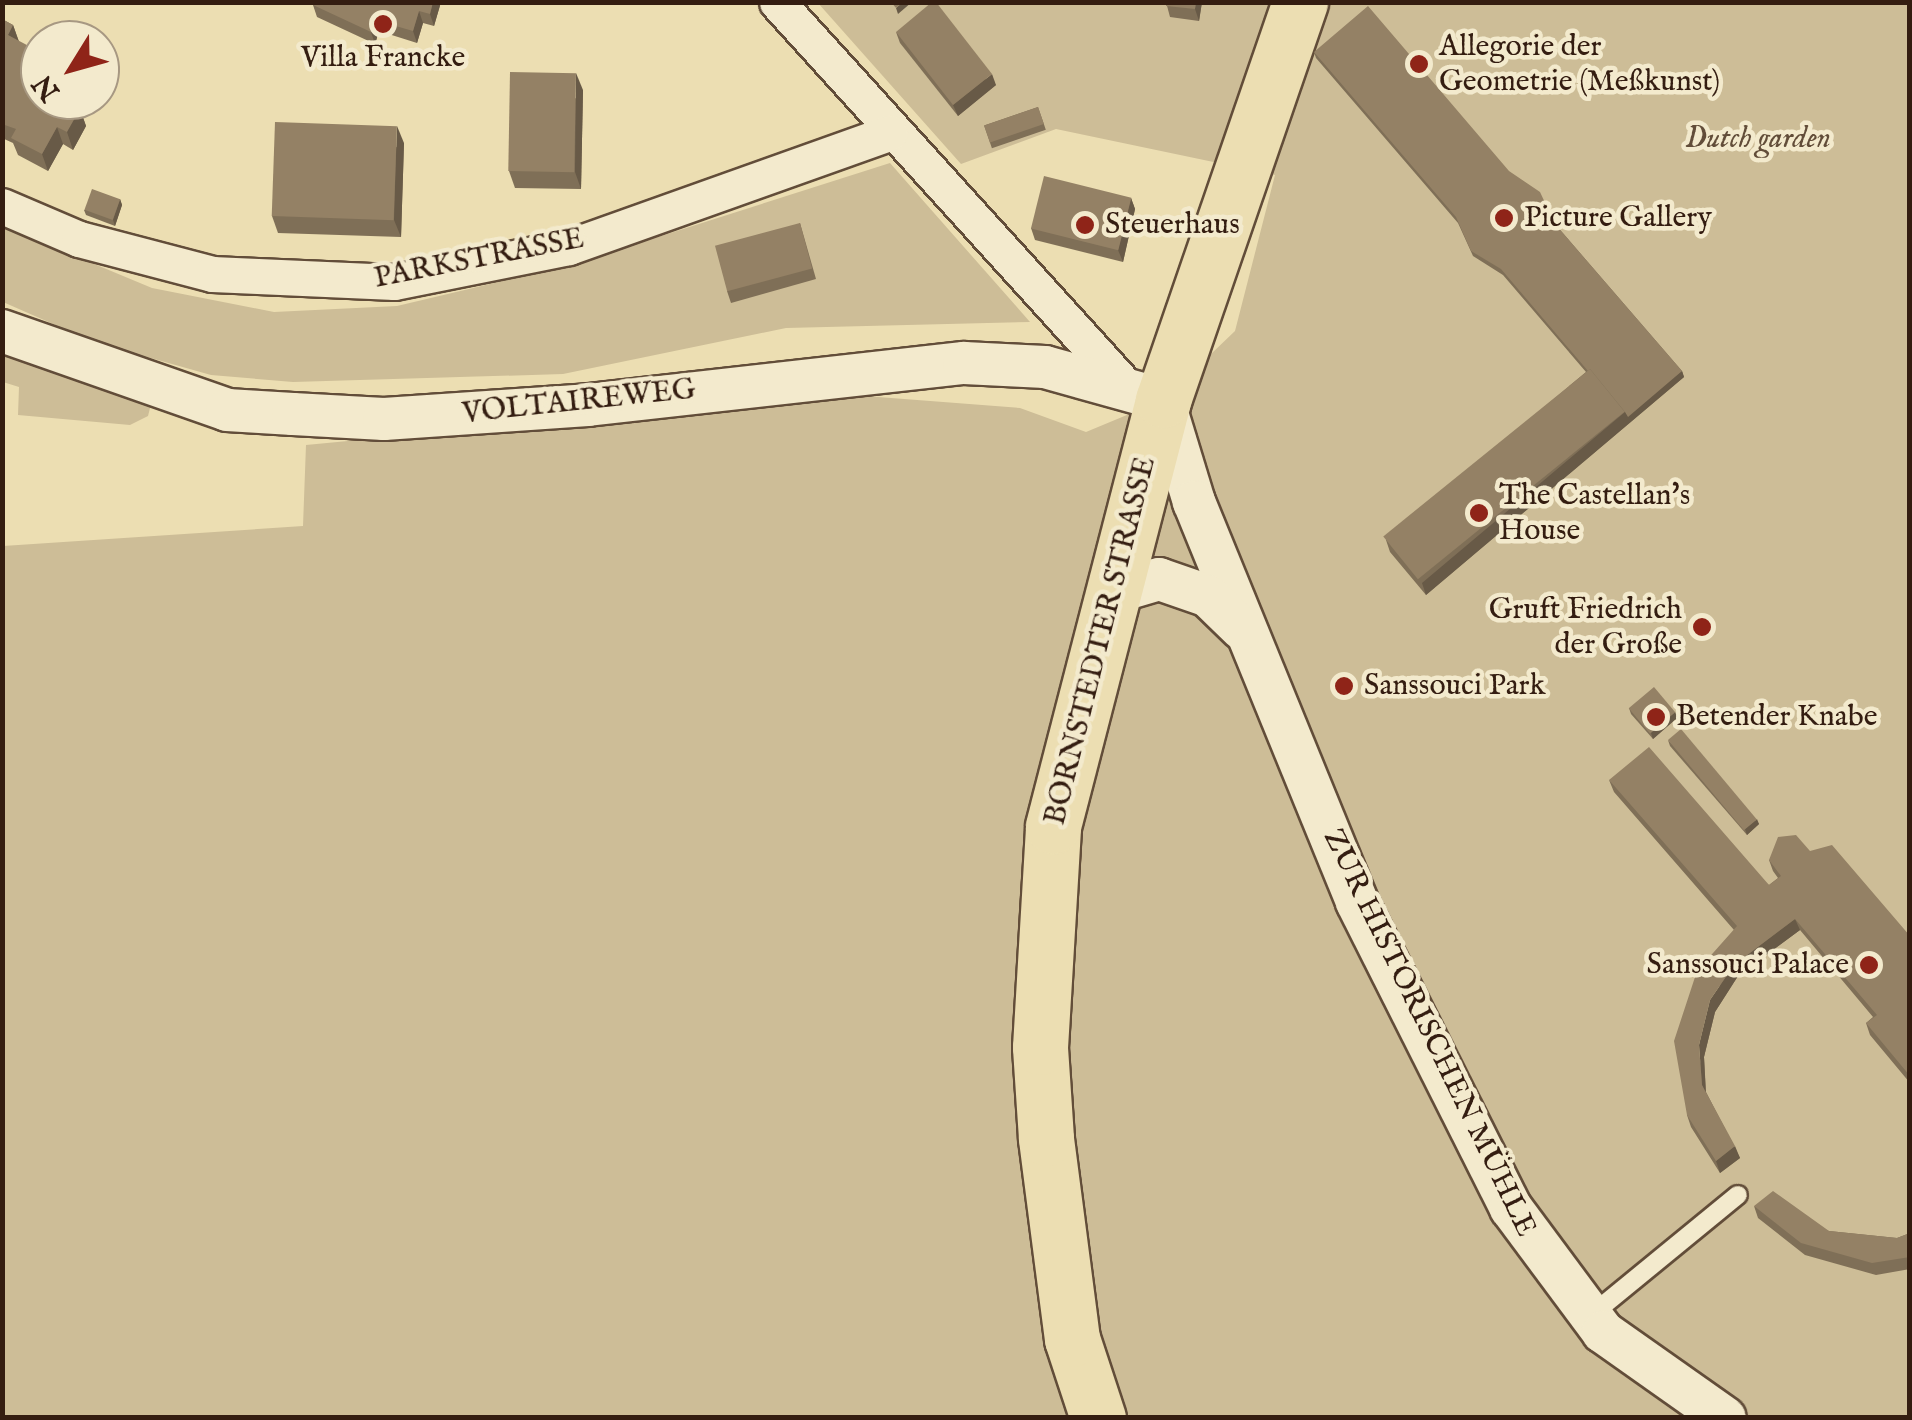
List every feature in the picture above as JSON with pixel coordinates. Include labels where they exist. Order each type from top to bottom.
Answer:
[{"type":"main road","name":"BORNSTEDTER STRASSE","points":[[1098,1418],[1072,1339],[1056,1234],[1040,1047],[1053,826],[1108,594],[1142,391],[1300,2]]},
{"type":"street","points":[[777,2],[890,133],[1142,391]]},
{"type":"street","name":"PARKSTRASSE","points":[[2,206],[79,239],[212,274],[394,282],[569,247],[890,133]]},
{"type":"street","name":"VOLTAIREWEG","points":[[2,331],[227,410],[384,419],[964,363],[1142,391]]},
{"type":"street","name":"ZUR HISTORISCHEN MÜHLE","points":[[1142,391],[1365,919],[1512,1208],[1590,1317],[1645,1368],[1725,1418]]},
{"type":"street","name":"ZUR HISTORISCHEN MÜHLE","points":[[1108,594],[1135,579],[1180,585],[1208,596],[1248,635]]},
{"type":"lane","points":[[1590,1317],[1738,1195]]},
{"type":"green space","name":"Sanssouci Park","points":[[818,3],[1909,3],[1909,1417],[3,1418],[3,546],[303,526],[306,445],[839,394],[1020,408],[1086,432],[1163,400],[1235,331],[1275,175],[1056,129],[961,164]]},
{"type":"green space","points":[[890,163],[1030,322],[786,328],[563,374],[293,382],[211,375],[94,342],[3,302],[3,226],[152,288],[274,312],[397,306],[570,265]]},
{"type":"green space","points":[[2,352],[151,404],[148,416],[130,425],[18,415],[19,387],[3,382]]},
{"type":"building","name":"Villa Francke","points":[[433,2],[430,14],[419,11],[413,31],[375,20],[371,32],[313,5]]},
{"type":"building","points":[[936,2],[992,74],[953,105],[896,32]]},
{"type":"building","points":[[1166,2],[1196,2],[1195,9],[1166,6]]},
{"type":"building","name":"Picture Gallery","points":[[1368,6],[1509,171],[1540,192],[1555,224],[1682,371],[1628,417],[1501,269],[1471,251],[1456,217],[1314,52]]},
{"type":"building","points":[[2,19],[13,25],[8,35],[20,41],[20,120],[74,120],[67,132],[57,127],[42,154],[11,138],[16,129],[2,124]]},
{"type":"building","points":[[510,72],[576,73],[574,172],[508,171]]},
{"type":"building","points":[[1038,107],[1044,124],[990,143],[984,126]]},
{"type":"building","points":[[275,122],[397,126],[394,220],[272,216]]},
{"type":"building","name":"Steuerhaus","points":[[1044,176],[1131,198],[1118,250],[1031,228]]},
{"type":"building","points":[[92,189],[120,199],[113,220],[84,210]]},
{"type":"building","points":[[800,223],[812,268],[727,291],[715,246]]},
{"type":"building","name":"The Castellan's House","points":[[1590,369],[1625,412],[1418,579],[1383,536]]},
{"type":"building","points":[[1654,687],[1675,712],[1650,733],[1629,708]]},
{"type":"building","points":[[1681,729],[1757,819],[1744,830],[1668,740]]},
{"type":"building","name":"Sanssouci Palace","points":[[1649,747],[1769,885],[1781,876],[1769,860],[1778,837],[1796,835],[1810,851],[1832,845],[1910,936],[1910,1076],[1866,1023],[1877,1015],[1795,919],[1734,965],[1710,1000],[1699,1045],[1702,1085],[1735,1146],[1716,1161],[1687,1115],[1674,1041],[1697,971],[1737,926],[1609,780]]},
{"type":"building","points":[[1773,1191],[1829,1231],[1897,1238],[1910,1233],[1910,1257],[1872,1263],[1801,1243],[1754,1206]]},
{"type":"place","name":"Villa Francke","points":[[383,24]]},
{"type":"place","name":"Allegorie der Geometrie (Meßkunst)","points":[[1419,64]]},
{"type":"place","name":"Picture Gallery","points":[[1504,218]]},
{"type":"place","name":"Steuerhaus","points":[[1085,225]]},
{"type":"place","name":"The Castellan's House","points":[[1479,513]]},
{"type":"place","name":"Gruft Friedrich der Große","points":[[1702,627]]},
{"type":"place","name":"Sanssouci Park","points":[[1344,686]]},
{"type":"place","name":"Betender Knabe","points":[[1656,717]]},
{"type":"place","name":"Sanssouci Palace","points":[[1869,965]]},
{"type":"park label","name":"Dutch garden","points":[[1758,139]]}]
